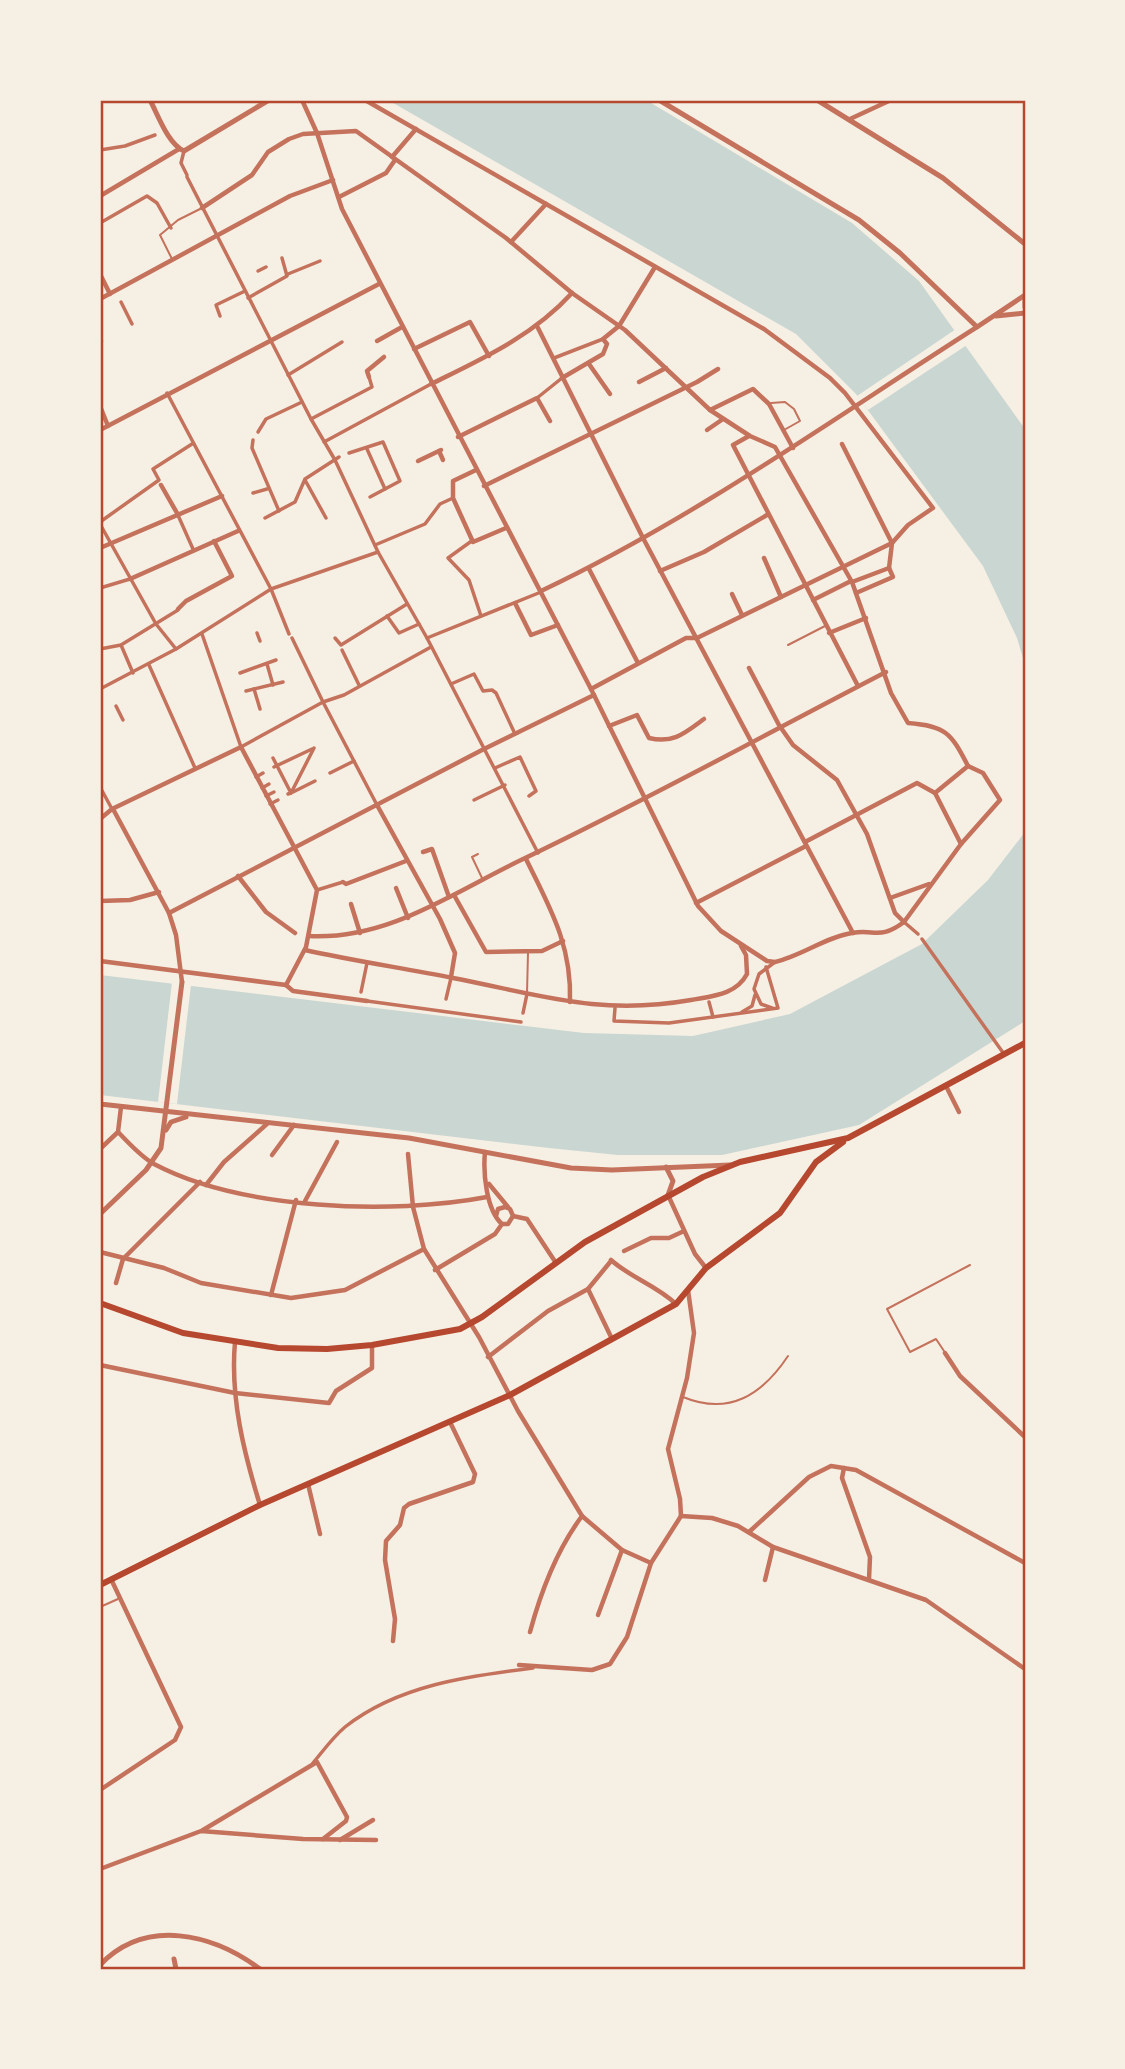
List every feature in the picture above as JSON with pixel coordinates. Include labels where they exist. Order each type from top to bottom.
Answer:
[{"type":"main road","points":[[100,1585],[260,1506],[510,1395],[676,1304],[706,1268],[780,1213],[816,1162],[848,1138],[1025,1043]]},
{"type":"main road","points":[[100,1303],[171,1330],[235,1342],[311,1349],[372,1345],[428,1336],[471,1324],[585,1242],[667,1195],[730,1165],[848,1138]]},
{"type":"main road","points":[[815,1147],[816,1162]]},
{"type":"street","points":[[150,100],[182,150],[181,163],[216,236],[311,419],[337,458],[377,552],[427,638],[482,750],[505,785],[538,853]]},
{"type":"street","points":[[100,196],[269,100]]},
{"type":"street","points":[[302,100],[317,133],[339,197],[379,284],[592,689],[644,801],[696,903],[721,931],[741,946],[767,961],[775,962]]},
{"type":"street","points":[[365,100],[764,329],[830,378],[933,508],[908,525],[892,543],[697,638],[685,638],[592,689]]},
{"type":"street","points":[[817,100],[943,178],[1025,244]]},
{"type":"street","points":[[850,119],[891,100]]},
{"type":"street","points":[[662,101],[859,220],[900,253],[977,327]]},
{"type":"street","points":[[339,197],[386,173],[393,159],[416,129]]},
{"type":"street","points":[[202,208],[252,175],[268,152],[289,139],[317,133],[356,131],[511,242],[572,293],[619,326],[710,410],[750,436],[769,442],[781,456],[852,581],[886,672],[891,694],[908,723],[934,725],[953,736],[968,766],[983,773],[1000,800],[961,844],[904,922],[894,930],[872,935],[853,933],[775,962],[754,980],[752,1006],[740,1013]]},
{"type":"street","points":[[100,150],[125,146],[155,135]]},
{"type":"street","points":[[100,299],[114,294],[290,196],[332,180]]},
{"type":"street","points":[[100,223],[147,196],[157,203],[171,228]]},
{"type":"street","points":[[511,242],[546,204]]},
{"type":"street","points":[[281,259],[288,274]]},
{"type":"street","points":[[248,298],[288,274],[320,261]]},
{"type":"street","points":[[258,271],[266,267]]},
{"type":"street","points":[[554,359],[603,339],[619,326],[654,267]]},
{"type":"street","points":[[100,274],[114,294]]},
{"type":"street","points":[[100,430],[379,284]]},
{"type":"street","points":[[220,316],[216,305],[245,291]]},
{"type":"street","points":[[324,442],[489,356],[537,326],[572,293]]},
{"type":"street","points":[[1025,296],[1025,307]]},
{"type":"street","points":[[427,638],[541,592],[589,569],[781,456],[1025,296]]},
{"type":"street","points":[[121,303],[132,324]]},
{"type":"street","points":[[993,316],[1025,313]]},
{"type":"street","points":[[414,349],[470,322],[489,356]]},
{"type":"street","points":[[537,326],[660,571],[853,933]]},
{"type":"street","points":[[376,341],[402,327]]},
{"type":"street","points":[[458,437],[537,398],[562,378],[603,354],[607,344],[603,339]]},
{"type":"street","points":[[288,375],[342,342]]},
{"type":"street","points":[[311,419],[372,387],[368,371],[384,357]]},
{"type":"street","points":[[589,363],[610,394]]},
{"type":"street","points":[[639,382],[666,368]]},
{"type":"street","points":[[484,486],[718,369]]},
{"type":"street","points":[[710,410],[753,389],[769,404],[793,448]]},
{"type":"street","points":[[167,395],[271,589],[290,636],[338,735],[432,905],[455,953],[446,999]]},
{"type":"street","points":[[537,398],[550,421]]},
{"type":"street","points":[[258,432],[266,419],[302,402]]},
{"type":"street","points":[[100,406],[108,426]]},
{"type":"street","points":[[707,430],[723,419]]},
{"type":"street","points":[[750,436],[733,445],[858,686]]},
{"type":"street","points":[[253,440],[252,448],[267,488],[280,511]]},
{"type":"street","points":[[366,449],[383,442],[400,481],[370,497]]},
{"type":"street","points":[[192,444],[153,470],[193,549]]},
{"type":"street","points":[[842,444],[892,543],[889,568],[893,578],[856,593]]},
{"type":"street","points":[[349,453],[363,446],[385,489]]},
{"type":"street","points":[[418,461],[440,450],[443,460]]},
{"type":"street","points":[[265,518],[295,502],[305,479],[337,458]]},
{"type":"street","points":[[453,481],[476,470]]},
{"type":"street","points":[[449,474],[453,481],[453,498],[476,543],[506,528]]},
{"type":"street","points":[[305,479],[326,518]]},
{"type":"street","points":[[160,483],[100,523],[109,545],[156,624],[176,649]]},
{"type":"street","points":[[253,493],[267,488]]},
{"type":"street","points":[[100,548],[222,496]]},
{"type":"street","points":[[374,545],[414,529],[434,516],[440,504],[453,498]]},
{"type":"street","points":[[660,571],[704,552],[767,515]]},
{"type":"street","points":[[100,588],[130,579],[238,531]]},
{"type":"street","points":[[473,540],[448,558],[469,580],[481,616]]},
{"type":"street","points":[[100,649],[121,645],[156,624],[186,601],[232,576],[214,541]]},
{"type":"street","points":[[100,689],[149,665],[271,589],[377,552]]},
{"type":"street","points":[[764,558],[781,597]]},
{"type":"street","points":[[813,600],[852,581],[889,568]]},
{"type":"street","points":[[589,569],[638,663]]},
{"type":"street","points":[[732,594],[742,615]]},
{"type":"street","points":[[515,603],[531,635],[558,625]]},
{"type":"street","points":[[335,638],[341,645],[407,604]]},
{"type":"street","points":[[387,616],[399,633],[419,624]]},
{"type":"street","points":[[830,633],[866,618]]},
{"type":"street","points":[[257,633],[260,641]]},
{"type":"street","points":[[202,634],[241,747],[317,890],[305,950],[286,985]]},
{"type":"street","points":[[121,645],[133,673]]},
{"type":"street","points":[[100,819],[112,809],[262,738],[268,730],[365,683],[431,647]]},
{"type":"street","points":[[342,650],[359,685]]},
{"type":"street","points":[[240,673],[276,660]]},
{"type":"street","points":[[267,662],[273,685]]},
{"type":"street","points":[[149,665],[195,768]]},
{"type":"street","points":[[749,668],[779,725],[793,745],[837,780],[867,834],[895,913],[918,934]]},
{"type":"street","points":[[309,936],[336,937],[360,933],[408,918],[644,801],[779,725],[886,672]]},
{"type":"street","points":[[451,684],[474,674],[484,691],[492,690],[496,693],[515,734]]},
{"type":"street","points":[[246,691],[283,681]]},
{"type":"street","points":[[254,689],[260,709]]},
{"type":"street","points":[[169,913],[482,750],[594,695]]},
{"type":"street","points":[[116,706],[123,720]]},
{"type":"street","points":[[609,726],[637,715],[649,738],[666,742],[680,737],[704,719]]},
{"type":"street","points":[[275,766],[314,748],[289,794]]},
{"type":"street","points":[[495,768],[520,757],[536,792],[529,796]]},
{"type":"street","points":[[273,758],[289,794]]},
{"type":"street","points":[[330,773],[354,761]]},
{"type":"street","points":[[934,793],[968,766]]},
{"type":"street","points":[[256,777],[263,773]]},
{"type":"street","points":[[289,794],[316,781]]},
{"type":"street","points":[[696,903],[857,818],[917,783],[934,793],[961,844]]},
{"type":"street","points":[[262,788],[269,784]]},
{"type":"street","points":[[474,800],[505,785]]},
{"type":"street","points":[[100,787],[159,892],[176,935],[182,982],[164,1133]]},
{"type":"street","points":[[266,796],[274,792]]},
{"type":"street","points":[[270,804],[278,800]]},
{"type":"street","points":[[424,852],[432,849],[451,896],[486,951],[542,951],[563,941]]},
{"type":"street","points":[[525,858],[547,901],[563,941],[571,972],[570,1002]]},
{"type":"street","points":[[317,890],[343,882],[346,884],[406,861]]},
{"type":"street","points":[[238,876],[266,912],[295,933]]},
{"type":"street","points":[[890,898],[930,884]]},
{"type":"street","points":[[396,888],[408,918]]},
{"type":"street","points":[[100,901],[130,900],[159,892]]},
{"type":"street","points":[[351,904],[360,933]]},
{"type":"street","points":[[922,939],[1004,1054]]},
{"type":"street","points":[[305,950],[527,994],[615,1008],[717,996],[733,989],[747,974],[746,955],[741,946]]},
{"type":"street","points":[[100,961],[286,985],[293,991],[521,1022]]},
{"type":"street","points":[[361,992],[367,963]]},
{"type":"street","points":[[615,1008],[614,1021],[669,1023],[778,1008],[766,967]]},
{"type":"street","points":[[754,989],[761,1004],[774,1009]]},
{"type":"street","points":[[523,1013],[527,994]]},
{"type":"street","points":[[709,1002],[713,1017]]},
{"type":"street","points":[[946,1086],[959,1112]]},
{"type":"street","points":[[169,1094],[173,1108],[189,1116]]},
{"type":"street","points":[[100,1104],[189,1116],[294,1125],[486,1151],[581,1169],[730,1165]]},
{"type":"street","points":[[100,1149],[118,1132],[121,1107]]},
{"type":"street","points":[[100,1213],[152,1163],[171,1122],[189,1116]]},
{"type":"street","points":[[206,1185],[224,1162],[268,1123]]},
{"type":"street","points":[[272,1155],[294,1125]]},
{"type":"street","points":[[118,1132],[152,1163],[206,1185],[246,1194],[305,1201],[413,1207],[487,1197]]},
{"type":"street","points":[[305,1201],[337,1142]]},
{"type":"street","points":[[486,1151],[487,1197],[502,1224]]},
{"type":"street","points":[[408,1154],[413,1207],[424,1249],[435,1270],[471,1324],[582,1516],[622,1550],[652,1563]]},
{"type":"street","points":[[666,1167],[673,1181],[667,1195],[706,1268]]},
{"type":"street","points":[[116,1283],[122,1259],[200,1182]]},
{"type":"street","points":[[488,1184],[513,1216],[527,1219],[556,1263]]},
{"type":"street","points":[[271,1295],[296,1200]]},
{"type":"street","points":[[496,1216],[498,1209],[508,1208]]},
{"type":"street","points":[[502,1224],[508,1224],[513,1216]]},
{"type":"street","points":[[435,1270],[495,1234],[502,1224]]},
{"type":"street","points":[[624,1251],[652,1238],[669,1238],[684,1231]]},
{"type":"street","points":[[100,1252],[164,1268],[201,1283],[291,1298],[345,1290],[424,1249]]},
{"type":"street","points":[[488,1357],[548,1311],[588,1289],[610,1260],[628,1275],[662,1291],[676,1304]]},
{"type":"street","points":[[588,1289],[612,1340]]},
{"type":"street","points":[[519,1665],[592,1670],[610,1664],[623,1645],[652,1563],[681,1516],[680,1499],[668,1449],[682,1397],[694,1334],[688,1290]]},
{"type":"street","points":[[235,1342],[235,1393],[242,1445],[260,1506]]},
{"type":"street","points":[[100,1365],[235,1393],[329,1403],[336,1391],[372,1368],[372,1345]]},
{"type":"street","points":[[944,1352],[960,1376],[1025,1437]]},
{"type":"street","points":[[393,1641],[395,1619],[385,1560],[386,1541],[400,1524],[404,1508],[473,1482],[475,1474],[450,1422]]},
{"type":"street","points":[[749,1532],[809,1477],[831,1466],[856,1470],[1025,1563]]},
{"type":"street","points":[[844,1468],[842,1478],[870,1557],[869,1579]]},
{"type":"street","points":[[308,1484],[320,1534]]},
{"type":"street","points":[[530,1632],[543,1587],[565,1541],[582,1516]]},
{"type":"street","points":[[681,1516],[720,1520],[749,1532],[773,1547],[926,1600],[1025,1669]]},
{"type":"street","points":[[765,1580],[773,1547]]},
{"type":"street","points":[[598,1615],[622,1550]]},
{"type":"street","points":[[100,1790],[164,1748],[174,1740],[181,1727],[111,1579]]},
{"type":"street","points":[[100,1870],[201,1831],[313,1763],[344,1728],[404,1696],[437,1683],[542,1667]]},
{"type":"street","points":[[313,1763],[321,1764],[347,1816],[346,1821],[323,1839]]},
{"type":"street","points":[[339,1840],[373,1820]]},
{"type":"street","points":[[201,1831],[376,1840]]},
{"type":"street","points":[[100,1965],[106,1958],[152,1936],[174,1933],[225,1947],[260,1969]]},
{"type":"street","points":[[100,1954],[106,1958]]},
{"type":"street","points":[[174,1959],[176,1969]]},
{"type":"lane","points":[[172,260],[160,235],[178,219],[202,208]]},
{"type":"lane","points":[[769,404],[785,402],[794,409],[800,421],[783,430]]},
{"type":"lane","points":[[788,645],[826,626]]},
{"type":"lane","points":[[478,854],[472,857],[482,879]]},
{"type":"lane","points":[[527,994],[528,951]]},
{"type":"lane","points":[[944,1352],[936,1339],[910,1352],[887,1309],[970,1265]]},
{"type":"lane","points":[[682,1397],[715,1406],[730,1403],[771,1382],[788,1356]]},
{"type":"lane","points":[[100,1607],[120,1598]]},
{"type":"shaded area","points":[[388,100],[646,100],[852,223],[919,281],[1025,429],[1025,665],[1017,638],[983,566],[856,394],[796,334]]},
{"type":"shaded area","points":[[1025,832],[1025,1021],[859,1125],[722,1155],[618,1155],[100,1095],[100,975],[584,1033],[693,1036],[790,1014],[922,944],[988,880]]},
{"type":"pier","points":[[956,329],[967,345],[868,410],[857,396]]},
{"type":"pier","points":[[172,982],[191,985],[177,1104],[158,1102]]}]
